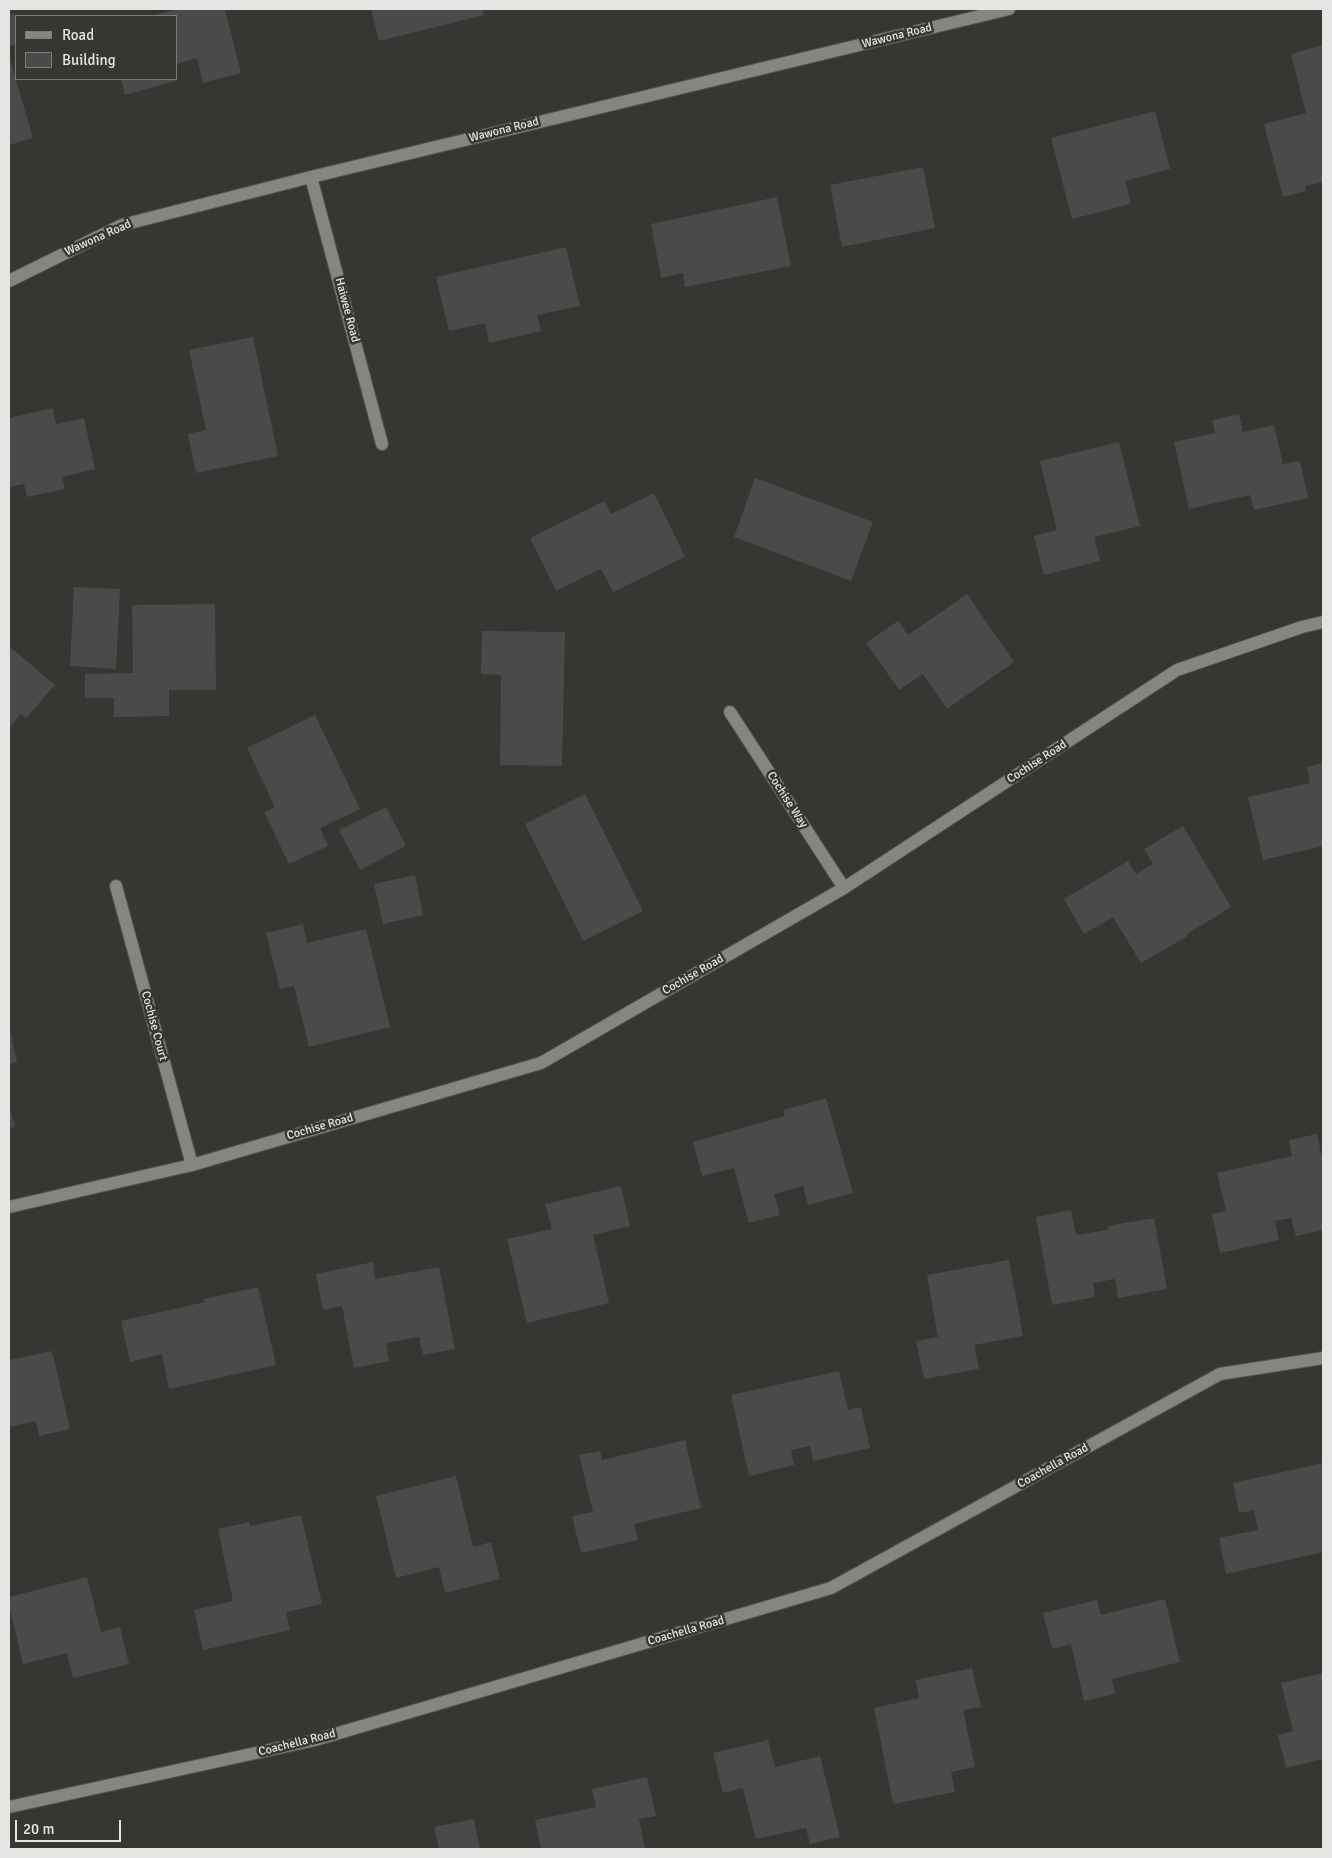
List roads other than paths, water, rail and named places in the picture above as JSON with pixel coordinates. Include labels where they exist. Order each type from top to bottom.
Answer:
[{"type":"street","name":"Wawona Road","points":[[9,281],[122,225],[311,177],[1009,9]]},
{"type":"street","name":"Haiwee Road","points":[[311,177],[382,444]]},
{"type":"street","name":"Cochise Road","points":[[9,1207],[192,1165],[541,1063],[844,888],[1177,670],[1302,627],[1323,622]]},
{"type":"street","name":"Cochise Way","points":[[730,712],[844,888]]},
{"type":"street","name":"Cochise Court","points":[[116,886],[192,1165]]},
{"type":"street","name":"Coachella Road","points":[[9,1807],[315,1740],[831,1588],[1220,1374],[1323,1358]]}]
